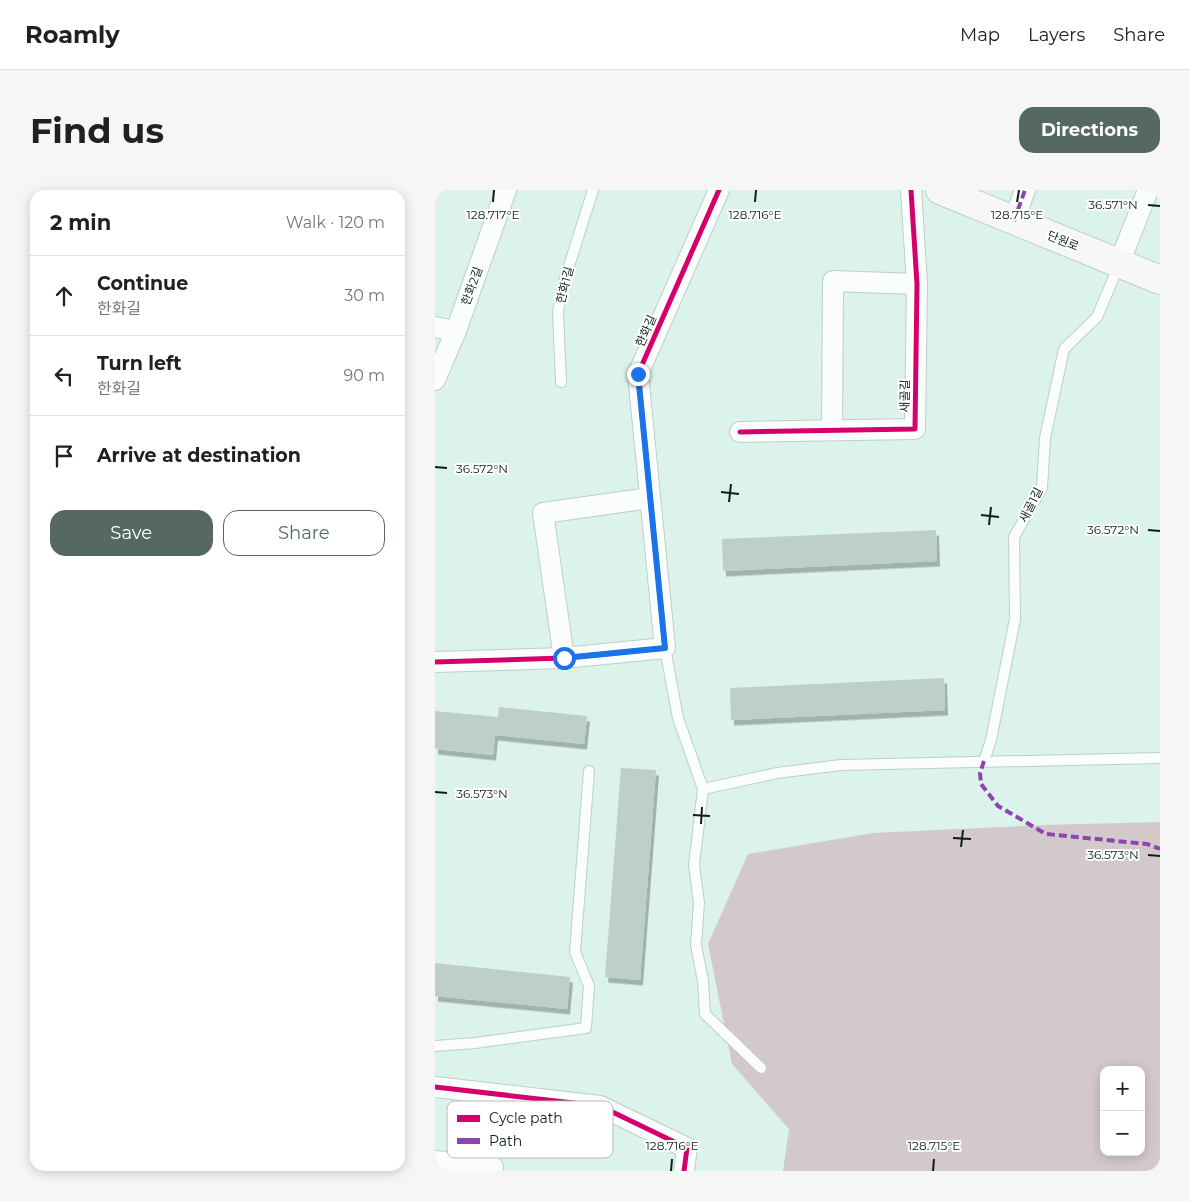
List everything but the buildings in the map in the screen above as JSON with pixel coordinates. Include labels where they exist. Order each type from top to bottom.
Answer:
[{"type":"street","name":"한화2길","points":[[435,380],[456,331],[506,190]]},
{"type":"street","name":"한화길","points":[[665,648],[638,374],[719,190]]},
{"type":"street","name":"새골길","points":[[741,432],[915,429],[917,284],[911,190]]},
{"type":"street","name":"단원로","points":[[940,190],[1160,280]]},
{"type":"street","points":[[1014,220],[1025,190]]},
{"type":"street","points":[[1119,264],[1148,190]]},
{"type":"street","points":[[832,430],[833,281],[917,284]]},
{"type":"street","points":[[435,327],[456,331]]},
{"type":"street","points":[[564,658],[543,512],[650,498]]},
{"type":"street","points":[[435,662],[564,658],[665,648]]},
{"type":"street","points":[[435,1087],[557,1101]]},
{"type":"street","points":[[613,1112],[687,1148],[684,1171]]},
{"type":"street","points":[[435,1161],[493,1167],[492,1171]]},
{"type":"lane","name":"한화1길","points":[[561,382],[558,312],[563,285],[593,190]]},
{"type":"lane","name":"새골1길","points":[[984,761],[991,740],[1015,619],[1014,537],[1042,488],[1045,438],[1064,349],[1097,317],[1119,264]]},
{"type":"lane","points":[[665,648],[678,718],[703,789],[695,865],[699,903],[696,945],[703,982],[705,1014],[761,1068]]},
{"type":"lane","points":[[703,789],[777,773],[841,765],[1160,758]]},
{"type":"lane","points":[[435,1046],[475,1043],[585,1028],[589,986],[575,952],[589,771]]},
{"type":"shaded area","points":[[1160,822],[1160,1171],[783,1171],[789,1129],[732,1064],[708,944],[748,854],[873,833]]},
{"type":"marked path","points":[[1014,221],[1025,190]]},
{"type":"marked path","points":[[984,761],[980,773],[981,784],[998,806],[1046,834],[1147,844],[1160,849]]},
{"type":"cycle path","points":[[435,662],[564,658],[665,648],[638,374],[719,190]]},
{"type":"cycle path","points":[[740,432],[915,429],[917,284],[911,190]]},
{"type":"cycle path","points":[[435,1087],[557,1101]]},
{"type":"cycle path","points":[[613,1112],[687,1148],[684,1171]]},
{"type":"route","points":[[564,658],[665,648],[638,374]]}]
